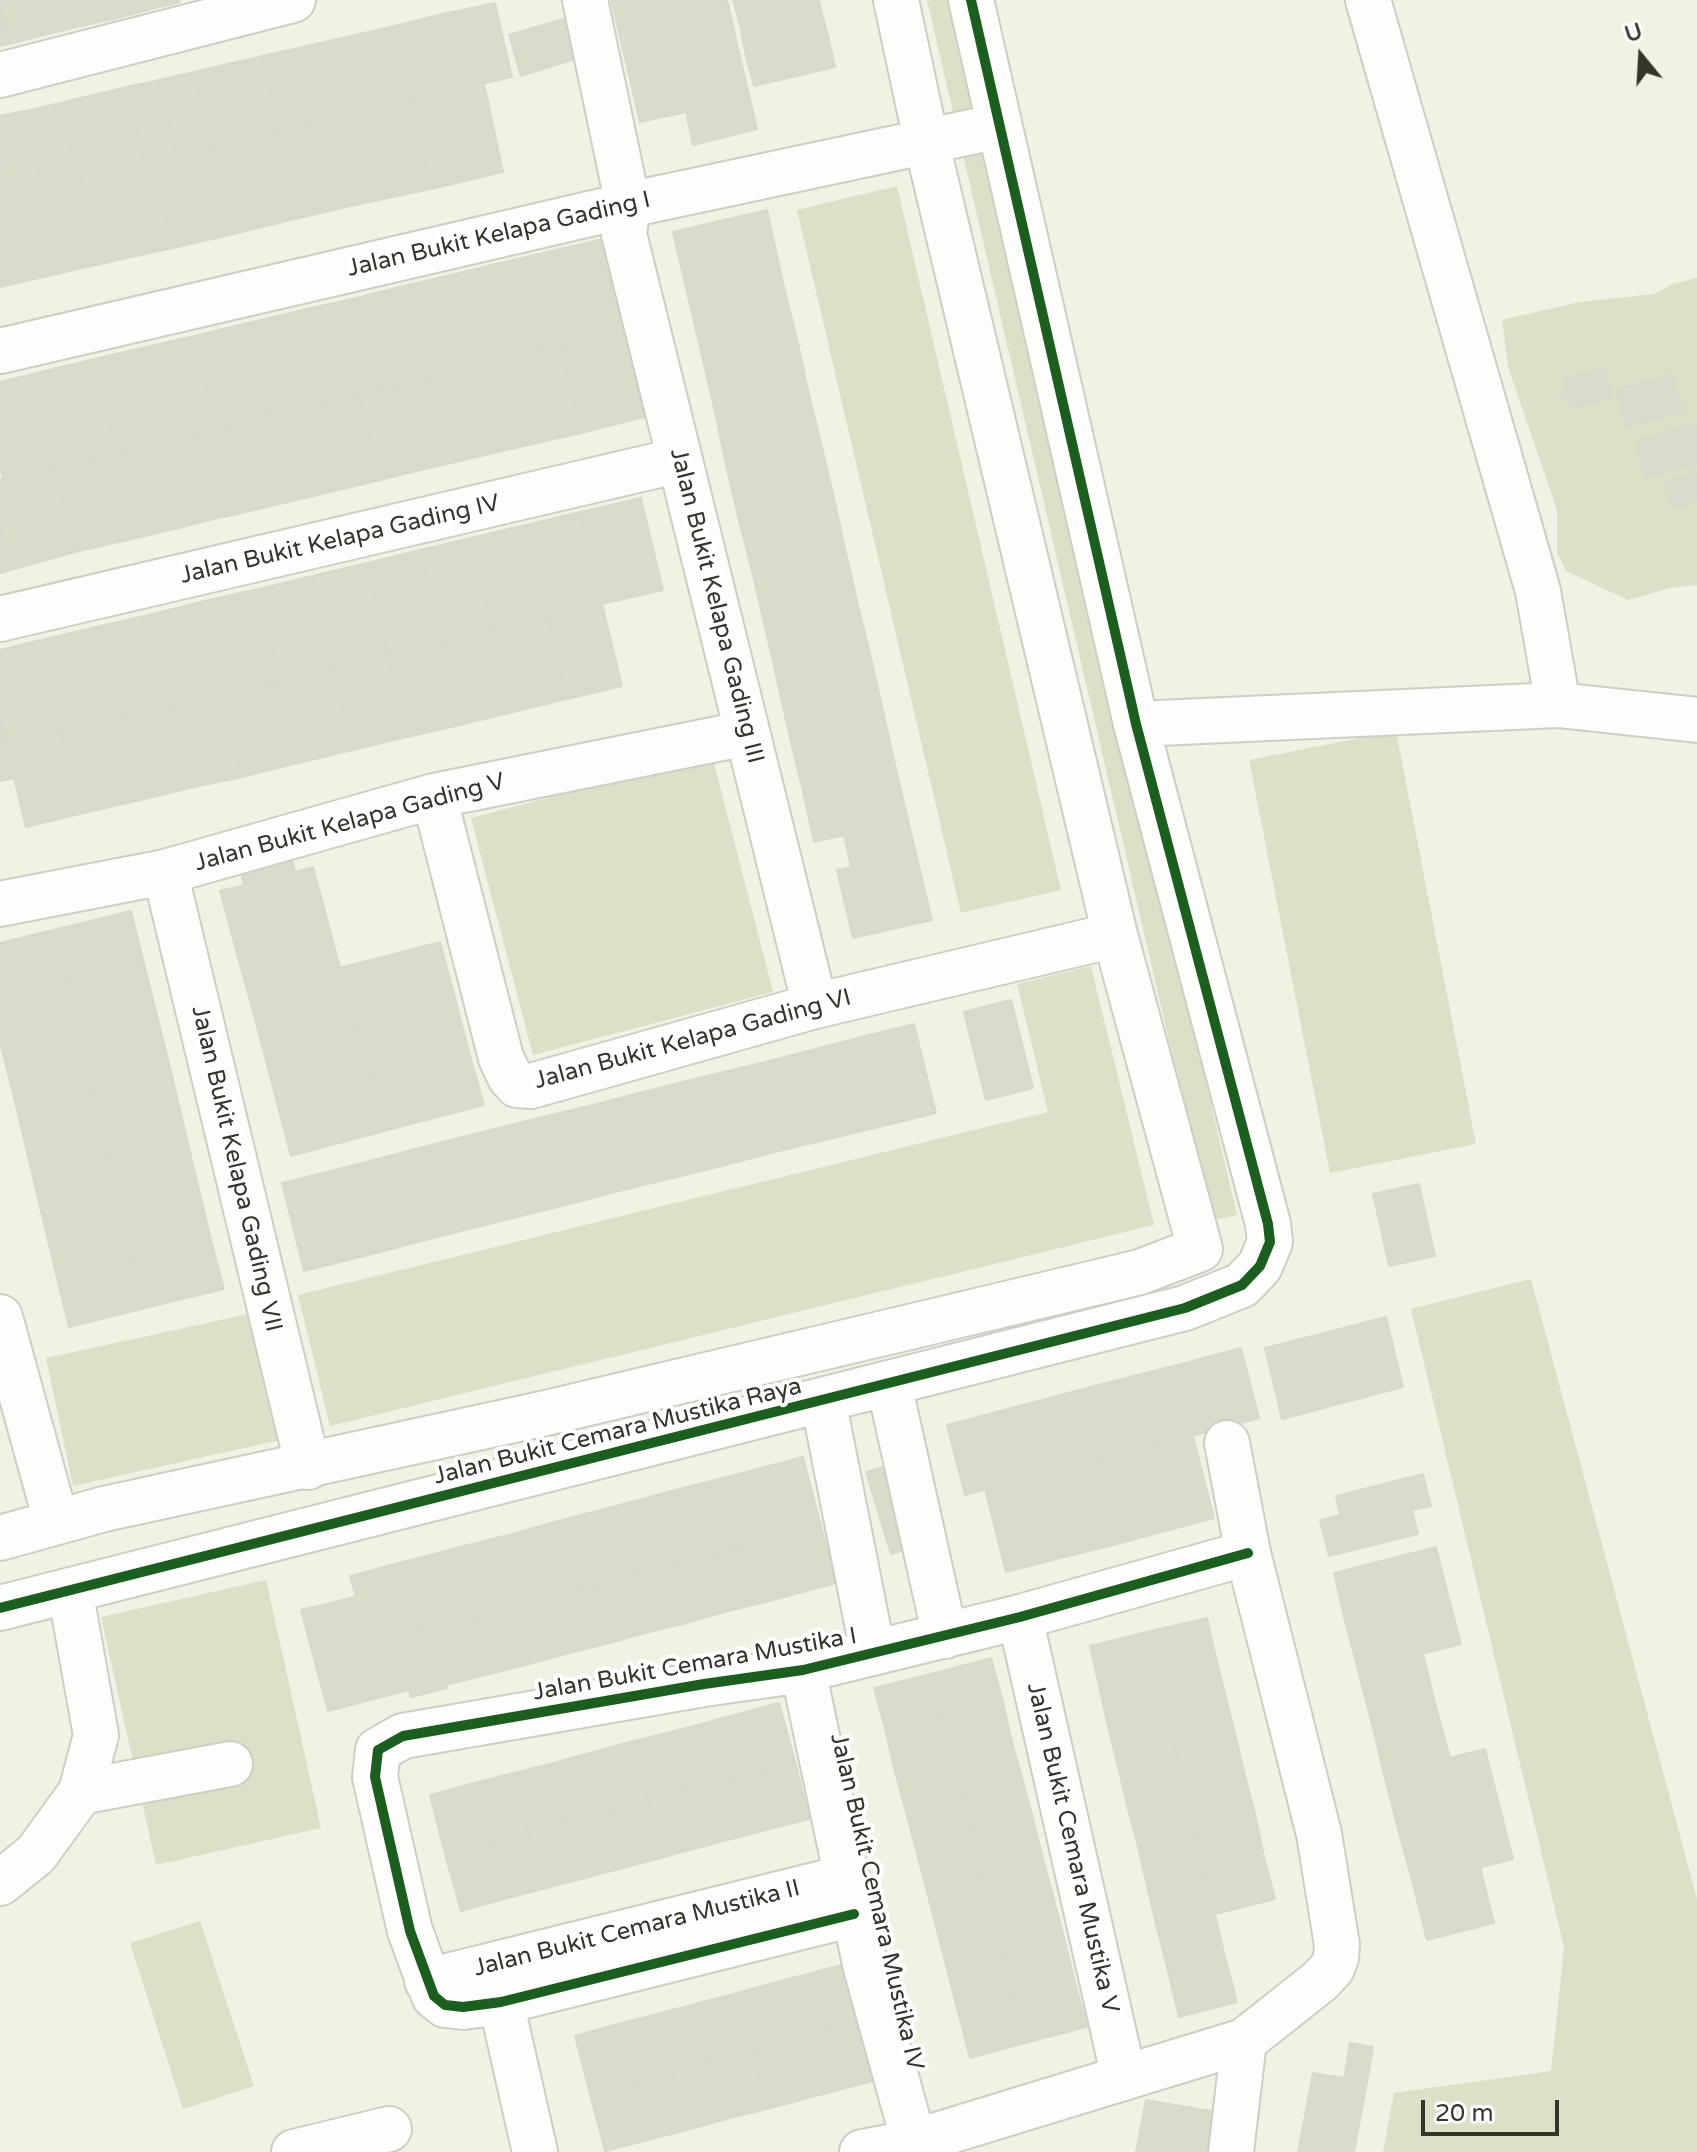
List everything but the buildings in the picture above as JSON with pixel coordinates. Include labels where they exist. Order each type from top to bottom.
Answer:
[{"type":"street","points":[[0,75],[293,0]]},
{"type":"street","name":"Jalan Bukit Kelapa Gading III","points":[[585,0],[628,205],[624,234],[815,1006]]},
{"type":"street","points":[[896,0],[926,140],[1115,935],[1200,1249],[1242,1285],[1260,1266],[1270,1242],[1268,1224],[1136,724],[971,0]]},
{"type":"street","points":[[1368,0],[1538,591],[1558,705]]},
{"type":"street","name":"Jalan Bukit Kelapa Gading I","points":[[0,351],[628,205],[999,126]]},
{"type":"street","name":"Jalan Bukit Kelapa Gading IV","points":[[0,619],[680,460]]},
{"type":"street","points":[[1136,724],[1558,705],[1697,720]]},
{"type":"street","name":"Jalan Bukit Kelapa Gading V","points":[[0,904],[165,872],[434,796],[747,733]]},
{"type":"street","name":"Jalan Bukit Kelapa Gading VI","points":[[434,796],[501,1058],[517,1085],[531,1086],[815,1006],[1115,935]]},
{"type":"street","name":"Jalan Bukit Kelapa Gading VII","points":[[165,872],[308,1467]]},
{"type":"street","name":"Jalan Bukit Cemara Mustika Raya","points":[[0,1538],[56,1521],[308,1467],[1140,1272],[1200,1249]]},
{"type":"street","name":"Jalan Bukit Cemara Mustika Raya","points":[[0,1608],[1185,1308],[1242,1285]]},
{"type":"street","points":[[0,1317],[56,1521]]},
{"type":"street","points":[[889,1384],[945,1636]]},
{"type":"street","points":[[630,1393],[646,1445]]},
{"type":"street","points":[[823,1400],[873,1653]]},
{"type":"street","points":[[862,2152],[917,2147],[1244,2041],[1332,1968],[1337,1945],[1319,1834],[1248,1553],[1227,1443]]},
{"type":"street","name":"Jalan Bukit Cemara Mustika I","points":[[427,1981],[410,1931],[375,1777],[378,1750],[403,1736],[803,1670],[1020,1617],[1248,1553]]},
{"type":"street","points":[[0,1883],[36,1854],[81,1792],[96,1735],[70,1590]]},
{"type":"street","name":"Jalan Bukit Cemara Mustika V","points":[[1020,1617],[1124,2078]]},
{"type":"street","name":"Jalan Bukit Cemara Mustika IV","points":[[803,1670],[870,1982],[917,2147]]},
{"type":"street","points":[[81,1792],[230,1764]]},
{"type":"street","points":[[427,1981],[434,1996],[445,2005],[463,2007],[501,2002],[851,1896]]},
{"type":"street","name":"Jalan Bukit Cemara Mustika II","points":[[427,1981],[851,1896]]},
{"type":"street","points":[[501,2002],[535,2152]]},
{"type":"street","points":[[1231,2152],[1244,2041]]},
{"type":"street","points":[[299,2151],[389,2129]]},
{"type":"green space","points":[[927,0],[952,0],[1237,1215],[1211,1221]]},
{"type":"green space","points":[[897,186],[1061,890],[961,913],[797,210]]},
{"type":"green space","points":[[1697,278],[1697,585],[1670,588],[1628,600],[1566,571],[1557,552],[1557,510],[1508,367],[1502,320],[1579,302],[1654,294],[1672,284]]},
{"type":"green space","points":[[1396,731],[1476,1144],[1330,1173],[1249,760]]},
{"type":"green space","points":[[712,755],[773,992],[533,1055],[471,818]]},
{"type":"green space","points":[[1091,966],[1154,1225],[330,1426],[298,1295],[1048,1112],[1017,984]]},
{"type":"green space","points":[[1531,1279],[1697,1899],[1697,2152],[1383,2152],[1394,2093],[1551,2071],[1564,1947],[1411,1309]]},
{"type":"green space","points":[[253,1313],[280,1440],[73,1486],[46,1358]]},
{"type":"green space","points":[[266,1580],[321,1828],[156,1865],[101,1617]]},
{"type":"green space","points":[[200,1921],[254,2086],[183,2109],[130,1943]]},
{"type":"cycle path","points":[[0,1608],[1185,1308],[1242,1285],[1260,1266],[1270,1242],[1268,1224],[1136,724],[971,0]]},
{"type":"cycle path","points":[[854,1914],[501,2002],[463,2007],[445,2005],[434,1996],[410,1931],[375,1777],[378,1750],[403,1736],[803,1670],[1020,1617],[1248,1553]]}]
